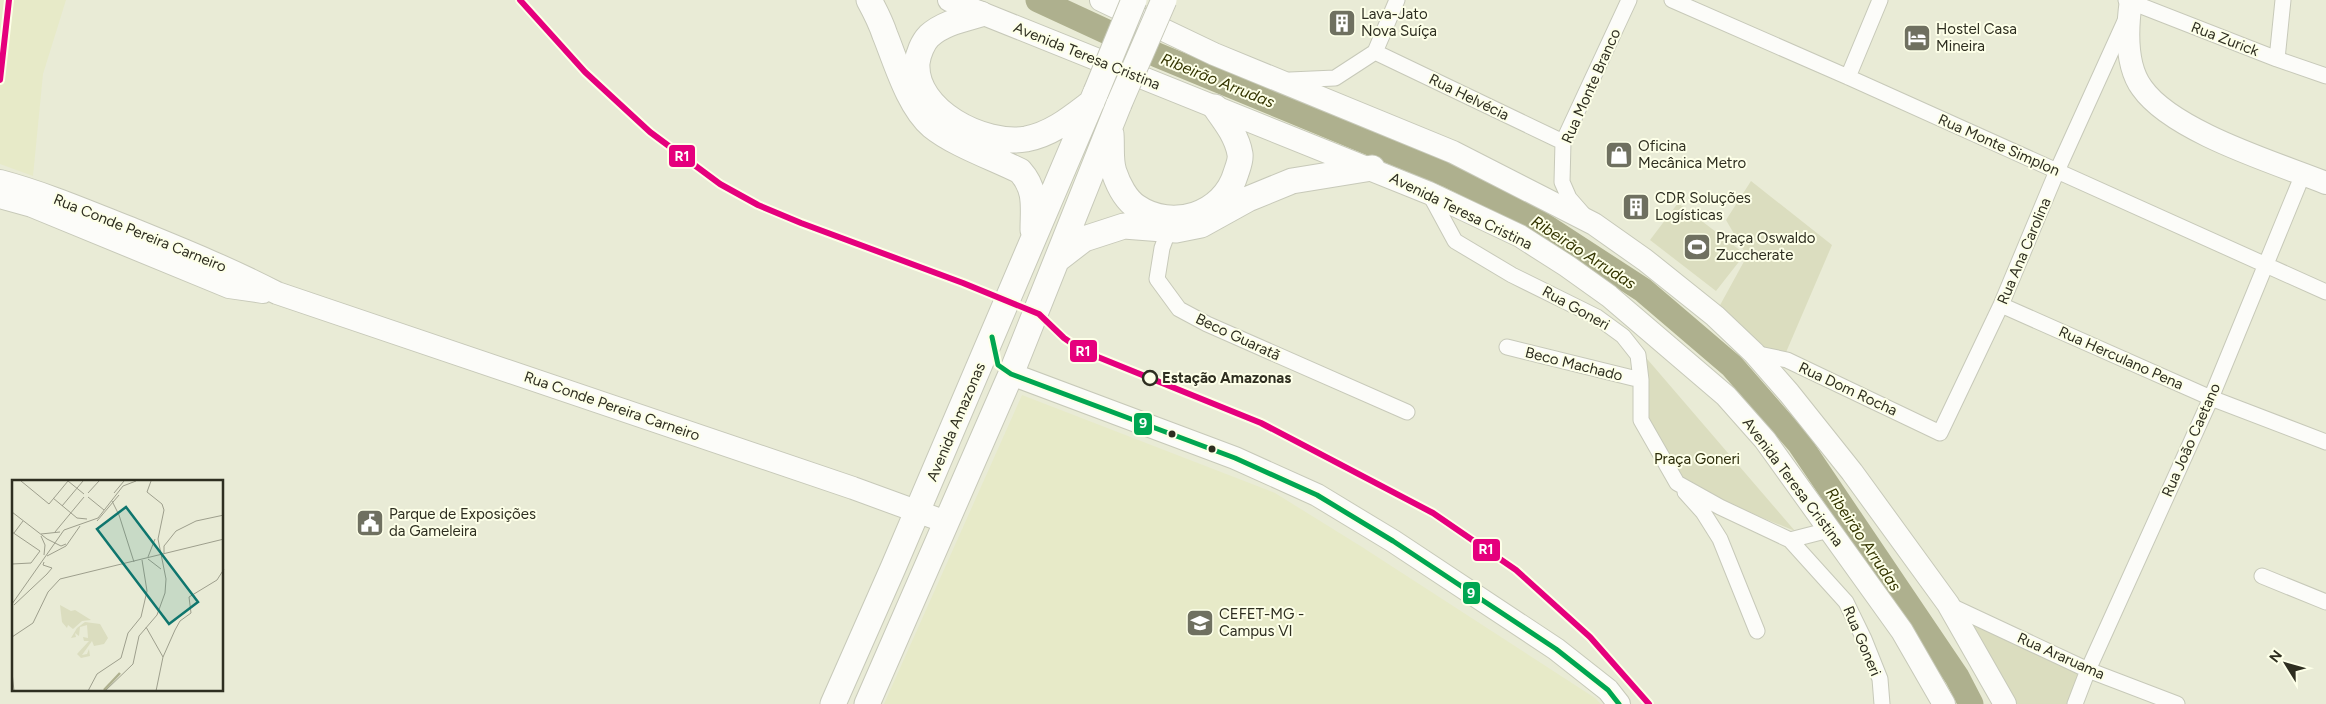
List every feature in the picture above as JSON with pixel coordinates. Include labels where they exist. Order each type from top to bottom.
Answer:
[{"type":"main road","points":[[869,0],[884,32],[901,77],[918,108],[931,125],[946,135],[1020,171],[1028,181],[1033,197],[1029,249]]},
{"type":"main road","name":"Avenida Teresa Cristina","points":[[949,0],[1372,168],[1520,236],[1567,266],[1609,296],[1726,396],[1765,440],[1902,631],[1944,704]]},
{"type":"main road","points":[[1101,0],[1271,79],[1453,152],[1594,224],[1645,260],[1715,316],[1754,353],[1852,472],[1948,604],[2004,704]]},
{"type":"main road","name":"Avenida Amazonas","points":[[833,704],[918,512],[1134,0]]},
{"type":"main road","name":"Avenida Amazonas","points":[[867,704],[1014,365],[1115,115],[1164,0]]},
{"type":"main road","points":[[2129,4],[2129,41],[2133,70],[2142,87],[2154,102],[2189,127],[2326,183]]},
{"type":"main road","points":[[981,14],[944,26],[928,36],[918,56],[917,70],[925,92],[934,106],[945,116],[980,134],[1003,139],[1025,139],[1059,127],[1094,97]]},
{"type":"main road","points":[[1115,115],[1113,170],[1121,188],[1135,206],[1142,210],[1155,216],[1180,219],[1201,213],[1223,199],[1235,177],[1241,156],[1234,136],[1216,107]]},
{"type":"main road","points":[[1056,263],[1084,239],[1124,226],[1176,230],[1202,225],[1248,199],[1292,181],[1372,168]]},
{"type":"main road","name":"Rua Conde Pereira Carneiro","points":[[0,181],[37,191],[135,230],[235,271],[277,293],[845,485],[946,522]]},
{"type":"main road","name":"Rua Conde Pereira Carneiro","points":[[0,197],[32,206],[229,287],[277,293]]},
{"type":"main road","points":[[993,335],[998,365],[1014,365],[1235,458],[1317,495],[1393,541],[1556,650],[1608,690],[1619,704]]},
{"type":"street","points":[[1271,79],[1307,81],[1335,78],[1375,52],[1397,0]]},
{"type":"street","name":"Rua Monte Branco","points":[[1594,224],[1569,198],[1562,182],[1563,142],[1629,0]]},
{"type":"street","name":"Rua Monte Simplon","points":[[1672,0],[2326,292]]},
{"type":"street","points":[[1848,77],[1880,0]]},
{"type":"street","points":[[2276,59],[2283,0]]},
{"type":"street","name":"Rua Zurick","points":[[2129,4],[2326,76]]},
{"type":"street","name":"Rua Ana Carolina","points":[[1940,433],[2001,305],[2129,4]]},
{"type":"street","name":"Rua Helvécia","points":[[1375,52],[1563,142]]},
{"type":"street","name":"Rua João Caetano","points":[[2074,704],[2211,398],[2303,174]]},
{"type":"street","name":"Rua Goneri","points":[[1429,193],[1454,241],[1512,275],[1597,317],[1623,336],[1638,355],[1641,380],[1641,420],[1677,483],[1720,507],[1790,540],[1846,602],[1880,678],[1882,704]]},
{"type":"street","name":"Beco Guaratã","points":[[1169,229],[1162,248],[1158,279],[1180,310],[1207,324],[1407,412]]},
{"type":"street","name":"Rua Herculano Pena","points":[[2001,305],[2211,398],[2326,442]]},
{"type":"street","name":"Beco Machado","points":[[1507,347],[1641,380]]},
{"type":"street","name":"Rua Dom Rocha","points":[[1754,353],[1787,360],[1940,433]]},
{"type":"street","points":[[1677,483],[1703,512],[1720,539],[1758,631]]},
{"type":"street","points":[[1790,540],[1829,530]]},
{"type":"street","points":[[2262,576],[2326,602]]},
{"type":"street","name":"Rua Araruama","points":[[1948,604],[2088,670],[2177,704]]},
{"type":"shaded area","points":[[0,0],[66,0],[43,74],[33,176],[0,164]]},
{"type":"shaded area","name":"CEFET-MG - Campus VI","points":[[1022,395],[1275,493],[1362,547],[1595,698],[1601,704],[884,704]]},
{"type":"green space","name":"Praça Oswaldo Zuccherate","points":[[1751,181],[1832,245],[1784,357],[1756,351],[1719,307],[1747,256],[1726,220]]},
{"type":"green space","name":"Praça Oswaldo Zuccherate","points":[[1678,203],[1745,254],[1716,291],[1650,240]]},
{"type":"green space","name":"Praça Goneri","points":[[1642,353],[1795,531],[1677,483],[1641,420]]},
{"type":"green space","points":[[1965,621],[2073,670],[2078,675],[2069,704],[2015,704]]},
{"type":"waterway","name":"Ribeirão Arrudas","points":[[1038,0],[1157,55],[1450,176],[1526,214],[1643,290],[1732,366],[1799,443],[1957,677],[1971,704]]},
{"type":"transit line","name":"R1","points":[[0,80],[9,0]]},
{"type":"transit line","name":"R1","points":[[520,0],[585,72],[650,132],[720,184],[758,205],[801,223],[963,283],[1039,314],[1064,338],[1083,351],[1261,423],[1433,513],[1516,570],[1590,637],[1649,704]]},
{"type":"transit line","name":"9","points":[[992,337],[998,365],[1011,374],[1235,458],[1317,495],[1393,541],[1556,649],[1608,690],[1619,704]]},
{"type":"place","name":"Lava-Jato Nova Suíça","points":[[1342,23]]},
{"type":"place","name":"Hostel Casa Mineira","points":[[1917,38]]},
{"type":"place","name":"Oficina Mecânica Metro","points":[[1619,155]]},
{"type":"place","name":"CDR Soluções Logísticas","points":[[1636,207]]},
{"type":"place","name":"Praça Oswaldo Zuccherate","points":[[1697,247]]},
{"type":"place","name":"Estação Amazonas","points":[[1150,378]]},
{"type":"place","name":"Parque de Exposições da Gameleira","points":[[370,523]]},
{"type":"place","name":"CEFET-MG - Campus VI","points":[[1200,623]]}]
